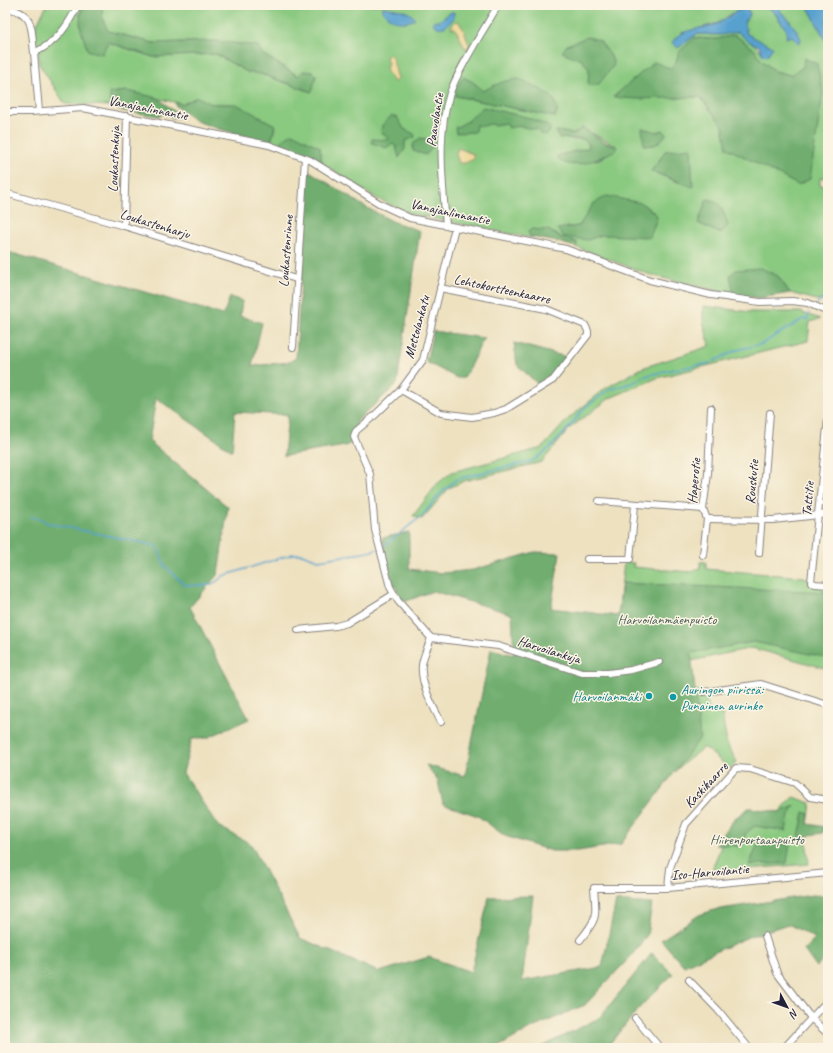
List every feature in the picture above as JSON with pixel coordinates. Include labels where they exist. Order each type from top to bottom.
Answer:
[{"type":"street","points":[[34,53],[57,39],[66,27],[78,5]]},
{"type":"street","name":"Paavolantie","points":[[446,226],[441,145],[449,98],[456,78],[498,5]]},
{"type":"street","points":[[5,8],[22,13],[28,17],[31,25],[40,111]]},
{"type":"street","name":"Vanajanlinnantie","points":[[5,112],[83,108],[250,140],[281,148],[305,158],[328,170],[382,205],[410,218],[566,249],[650,280],[711,295],[760,302],[792,301],[808,303],[828,312]]},
{"type":"street","name":"Loukastenkuja","points":[[124,226],[127,116]]},
{"type":"street","name":"Loukastenrinne","points":[[293,347],[296,279],[305,158]]},
{"type":"street","name":"Loukastenharju","points":[[5,193],[124,226],[296,279]]},
{"type":"street","name":"Mettolankatu","points":[[394,594],[390,587],[383,565],[377,540],[370,474],[367,463],[355,441],[355,433],[401,390],[423,360],[455,228]]},
{"type":"street","name":"Lehtokortteenkaarre","points":[[401,390],[441,413],[472,417],[494,413],[506,409],[554,380],[588,335],[585,325],[546,309],[440,288]]},
{"type":"street","name":"Haperotie","points":[[703,555],[707,519],[703,510],[708,474],[711,408]]},
{"type":"street","name":"Rouskutie","points":[[759,553],[770,412]]},
{"type":"street","name":"Tattitie","points":[[828,418],[811,582],[815,584],[828,585]]},
{"type":"street","points":[[599,501],[703,510]]},
{"type":"street","points":[[587,559],[630,559],[635,504]]},
{"type":"street","points":[[707,519],[761,520],[828,514]]},
{"type":"street","points":[[298,630],[336,626],[347,623],[394,594],[431,638],[422,665],[423,674],[429,698],[441,722]]},
{"type":"street","name":"Harvoilankuja","points":[[431,638],[498,646],[582,673],[608,673],[631,670],[660,662]]},
{"type":"street","points":[[704,692],[761,684],[828,705]]},
{"type":"street","name":"Kaskikaarre","points":[[668,888],[670,868],[686,824],[736,768],[750,769],[795,783],[810,797],[828,800]]},
{"type":"street","name":"Iso-Harvoilantie","points":[[580,940],[593,924],[596,914],[594,888],[668,888],[828,873]]},
{"type":"street","points":[[765,936],[777,973],[811,1018],[828,1034]]},
{"type":"street","points":[[689,980],[718,1010],[750,1048]]},
{"type":"street","points":[[784,1048],[828,1000]]},
{"type":"street","points":[[635,1018],[660,1048]]},
{"type":"green space","points":[[47,5],[84,5],[79,15],[107,42],[153,57],[216,54],[247,72],[261,74],[311,92],[299,76],[262,54],[257,46],[215,41],[153,43],[108,31],[102,18],[102,5],[763,5],[773,11],[787,31],[790,20],[779,10],[786,5],[807,5],[828,45],[828,178],[820,178],[820,185],[828,186],[828,303],[790,293],[778,276],[731,275],[734,295],[651,275],[576,247],[577,242],[560,237],[548,230],[528,232],[531,238],[410,214],[374,197],[322,163],[319,147],[282,140],[281,145],[271,142],[275,127],[229,104],[212,104],[201,99],[194,99],[182,104],[127,91],[110,93],[112,106],[65,104],[39,64],[38,50],[34,53],[36,25]],"holes":[[[743,9],[748,10],[750,14],[744,22],[747,34],[770,45],[763,55],[755,45],[738,32],[714,35],[697,34],[678,48],[681,33],[718,23],[734,12]],[[735,35],[754,49],[761,60],[775,71],[790,75],[803,67],[726,142],[723,126],[700,97],[674,98],[670,68],[676,62],[679,52],[695,38],[717,39]],[[599,40],[611,56],[587,66],[582,60]],[[473,82],[483,91],[558,111],[555,117],[456,96]],[[582,128],[616,146],[600,159],[571,164],[571,152],[588,148],[589,144],[583,139],[573,140],[557,131],[574,134]],[[665,151],[680,183],[651,171]],[[641,203],[656,214],[588,240],[567,227],[579,226]],[[706,213],[721,234],[698,223]]]},
{"type":"green space","points":[[84,5],[102,5],[102,18],[108,31],[153,43],[215,41],[258,46],[262,54],[298,76],[303,71],[313,72],[316,76],[312,92],[261,74],[247,72],[216,54],[153,57],[108,42],[102,54],[88,51],[82,34],[80,22]]},
{"type":"green space","points":[[735,35],[754,49],[761,60],[775,71],[790,75],[803,67],[804,58],[817,64],[823,91],[810,179],[798,185],[727,148],[723,126],[700,97],[636,99],[613,97],[654,62],[670,68],[676,62],[679,52],[694,38],[717,39]]},
{"type":"green space","points":[[587,37],[599,40],[611,56],[614,65],[598,85],[588,85],[589,69],[582,60],[562,52],[567,45]]},
{"type":"green space","points":[[463,77],[473,82],[483,91],[509,80],[523,80],[547,93],[555,101],[557,111],[555,117],[456,96],[454,92]]},
{"type":"green space","points":[[127,91],[158,98],[181,117],[173,118],[164,113],[160,116],[123,111],[112,106],[109,93]]},
{"type":"green space","points":[[197,97],[212,104],[236,104],[275,125],[271,142],[219,129],[196,121],[176,106],[175,102],[182,104]]},
{"type":"green space","points":[[483,107],[526,117],[549,126],[550,131],[547,135],[540,134],[537,129],[520,127],[509,128],[506,123],[483,126],[476,125],[475,132],[456,133],[455,128],[468,121]]},
{"type":"green space","points":[[391,116],[397,117],[404,129],[414,134],[415,137],[405,141],[405,149],[399,158],[396,146],[392,144],[386,148],[372,143],[372,139],[388,140],[388,138],[381,132],[382,125]]},
{"type":"green space","points":[[582,128],[606,143],[616,146],[617,149],[603,157],[577,165],[561,162],[556,156],[588,148],[589,144],[583,139],[559,138],[556,131],[574,134]]},
{"type":"green space","points":[[642,128],[657,132],[663,130],[666,134],[657,144],[644,145]]},
{"type":"green space","points":[[292,133],[320,147],[322,163],[296,150],[281,145],[282,140]]},
{"type":"green space","points":[[420,138],[427,139],[434,145],[426,155],[413,151],[413,144]]},
{"type":"green space","points":[[691,148],[693,187],[651,171],[665,151]]},
{"type":"green space","points":[[308,170],[362,205],[392,221],[420,231],[397,384],[358,420],[353,434],[354,442],[345,446],[284,456],[288,415],[235,412],[232,451],[156,398],[149,441],[228,507],[218,574],[190,607],[249,719],[207,738],[192,738],[183,773],[218,826],[251,844],[300,938],[379,972],[429,957],[471,972],[489,897],[533,896],[522,981],[602,967],[616,901],[652,904],[647,935],[632,955],[585,1005],[530,1029],[496,1048],[5,1048],[5,251],[223,315],[230,297],[242,301],[240,316],[262,323],[252,366],[289,362],[296,358]]},
{"type":"green space","points":[[607,196],[641,203],[656,214],[657,218],[650,237],[601,235],[588,240],[564,237],[557,229],[579,226],[593,204]]},
{"type":"green space","points":[[707,199],[716,202],[725,216],[728,225],[721,234],[698,223]]},
{"type":"green space","points":[[531,229],[548,230],[560,237],[577,242],[576,247],[531,237],[528,232]]},
{"type":"green space","points":[[761,268],[778,276],[790,293],[760,298],[734,295],[730,275],[736,270]]},
{"type":"green space","points":[[703,306],[751,312],[800,312],[820,319],[810,322],[808,341],[657,378],[610,398],[570,428],[542,462],[464,481],[449,488],[422,519],[413,516],[437,484],[452,472],[542,448],[568,419],[606,388],[642,368],[710,346],[703,321]]},
{"type":"green space","points":[[433,331],[484,338],[464,378],[457,378],[426,362]]},
{"type":"green space","points":[[514,343],[567,357],[558,371],[540,386],[517,365]]},
{"type":"green space","points":[[409,532],[409,569],[442,573],[473,570],[535,552],[560,553],[551,608],[618,616],[622,583],[828,592],[828,658],[754,642],[691,653],[700,738],[621,844],[578,851],[551,851],[505,836],[478,816],[443,804],[438,781],[426,765],[465,776],[491,649],[514,655],[512,614],[433,591],[404,602],[392,581],[382,538]]},
{"type":"green space","name":"Harvoilanmäenpuisto","points":[[624,562],[634,563],[633,567],[691,572],[700,568],[700,562],[706,562],[706,569],[804,577],[828,587],[828,669],[752,648],[691,661],[694,689],[704,694],[710,711],[721,708],[727,744],[737,762],[730,769],[704,747],[676,770],[618,616]]},
{"type":"green space","name":"Hiirenportaanpuisto","points":[[793,797],[811,803],[806,840],[809,864],[711,872],[721,846],[716,845],[734,819],[749,808],[779,812]]},
{"type":"green space","points":[[795,806],[789,816],[786,831],[755,826],[746,833],[741,846],[716,845],[734,819],[749,808],[779,812]]},
{"type":"green space","points":[[804,812],[809,814],[808,824],[825,827],[823,833],[810,835],[801,842],[799,837]]},
{"type":"green space","points":[[759,842],[790,844],[787,863],[749,865]]},
{"type":"green space","points":[[812,895],[828,896],[828,954],[816,967],[804,950],[815,938],[788,924],[748,937],[684,966],[661,940],[699,915],[714,910]]},
{"type":"green space","points":[[652,953],[673,974],[641,1006],[606,1048],[539,1048],[599,1018]]},
{"type":"sand","points":[[458,21],[464,30],[469,45],[468,48],[465,48],[455,28],[451,28],[454,22]]},
{"type":"sand","points":[[389,54],[392,57],[398,79],[394,82],[386,70],[388,63],[386,58]]},
{"type":"sand","points":[[458,148],[473,154],[474,159],[465,163],[459,163],[456,154]]},
{"type":"water","points":[[763,5],[776,5],[777,8],[781,5],[786,5],[779,10],[797,31],[801,39],[799,44],[792,36],[786,38],[787,31],[779,19],[771,9]]},
{"type":"water","points":[[807,5],[828,5],[828,45]]},
{"type":"water","points":[[383,7],[405,11],[415,19],[405,22],[393,20],[385,14],[382,10]]},
{"type":"water","points":[[743,9],[748,10],[750,14],[744,22],[747,34],[773,47],[767,56],[763,55],[759,46],[748,41],[738,32],[721,35],[697,34],[678,48],[672,43],[686,31],[719,23]]},
{"type":"water","points":[[451,12],[454,12],[454,18],[445,27],[439,27],[433,24],[433,21],[439,21]]},
{"type":"waterway","points":[[817,304],[822,299],[828,299]]},
{"type":"waterway","points":[[714,361],[737,350],[762,344],[803,319],[807,320],[809,313]]},
{"type":"waterway","points":[[584,408],[609,390],[635,382],[642,377],[665,371],[710,363]]},
{"type":"waterway","points":[[381,548],[422,516],[441,493],[457,479],[532,461],[554,444],[584,409]]},
{"type":"waterway","points":[[31,517],[42,519],[47,523],[157,546],[165,566],[185,585],[210,585],[223,576],[293,554],[302,554],[318,560],[369,552],[377,549]]},
{"type":"place","name":"Harvoilanmäki","points":[[649,696]]},
{"type":"place","name":"Auringon piirissä: Punainen aurinko","points":[[673,697]]}]
